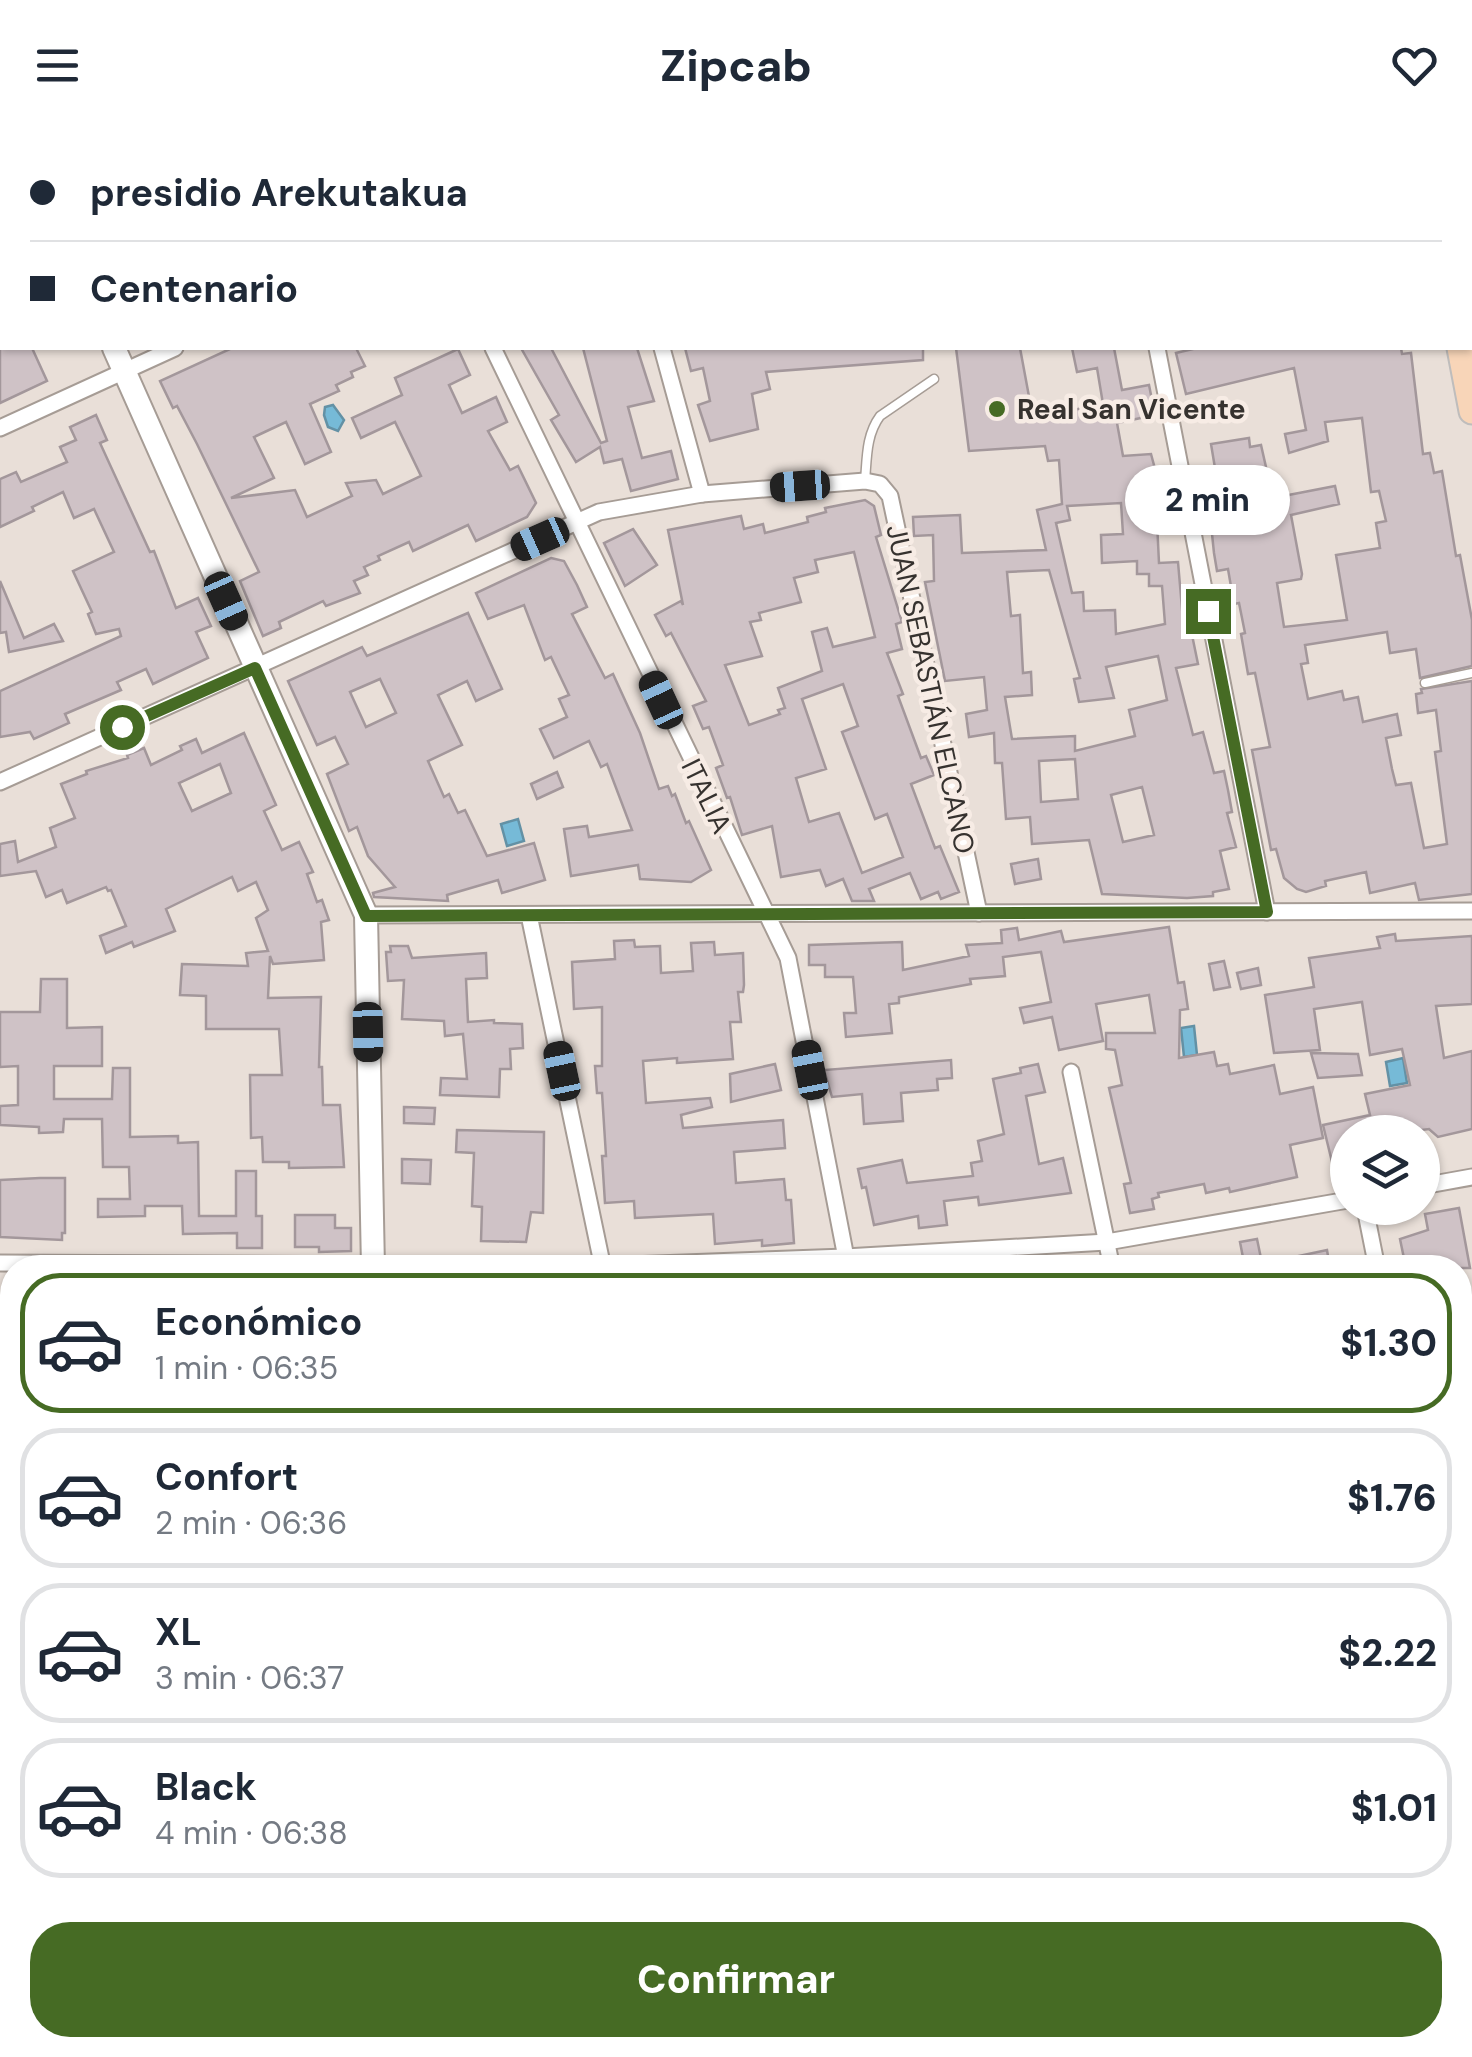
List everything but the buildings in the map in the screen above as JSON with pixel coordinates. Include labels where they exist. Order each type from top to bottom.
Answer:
[{"type":"main road","points":[[1460,350],[1472,411]]},
{"type":"street","points":[[115,350],[366,916],[373,1255]]},
{"type":"street","points":[[0,428],[170,350]]},
{"type":"street","name":"ITALIA","points":[[495,350],[788,958],[845,1255]]},
{"type":"street","points":[[663,350],[702,494]]},
{"type":"street","points":[[1157,350],[1267,912]]},
{"type":"street","points":[[0,782],[599,512],[702,494],[865,480]]},
{"type":"street","name":"JUAN SEBASTIÁN ELCANO","points":[[865,480],[880,484],[890,496],[979,914]]},
{"type":"street","points":[[366,916],[1472,911]]},
{"type":"street","points":[[530,915],[601,1255]]},
{"type":"street","points":[[1071,1072],[1110,1255]]},
{"type":"street","points":[[1440,1183],[1472,1177]]},
{"type":"street","points":[[937,1255],[1107,1242],[1330,1203]]},
{"type":"street","points":[[1368,1225],[1374,1255]]},
{"type":"lane","points":[[865,480],[874,424],[934,379]]},
{"type":"lane","points":[[1426,682],[1472,673]]},
{"type":"water","points":[[333,405],[344,420],[338,431],[328,427],[324,415],[325,407]]},
{"type":"water","points":[[518,819],[524,841],[507,846],[501,824]]},
{"type":"water","points":[[1194,1026],[1197,1055],[1184,1057],[1181,1028]]},
{"type":"water","points":[[1403,1058],[1407,1083],[1390,1086],[1386,1062]]},
{"type":"place","name":"Real San Vicente","points":[[997,409]]},
{"type":"route","points":[[122,727],[255,668],[366,916],[1267,912],[1208,611]]}]
